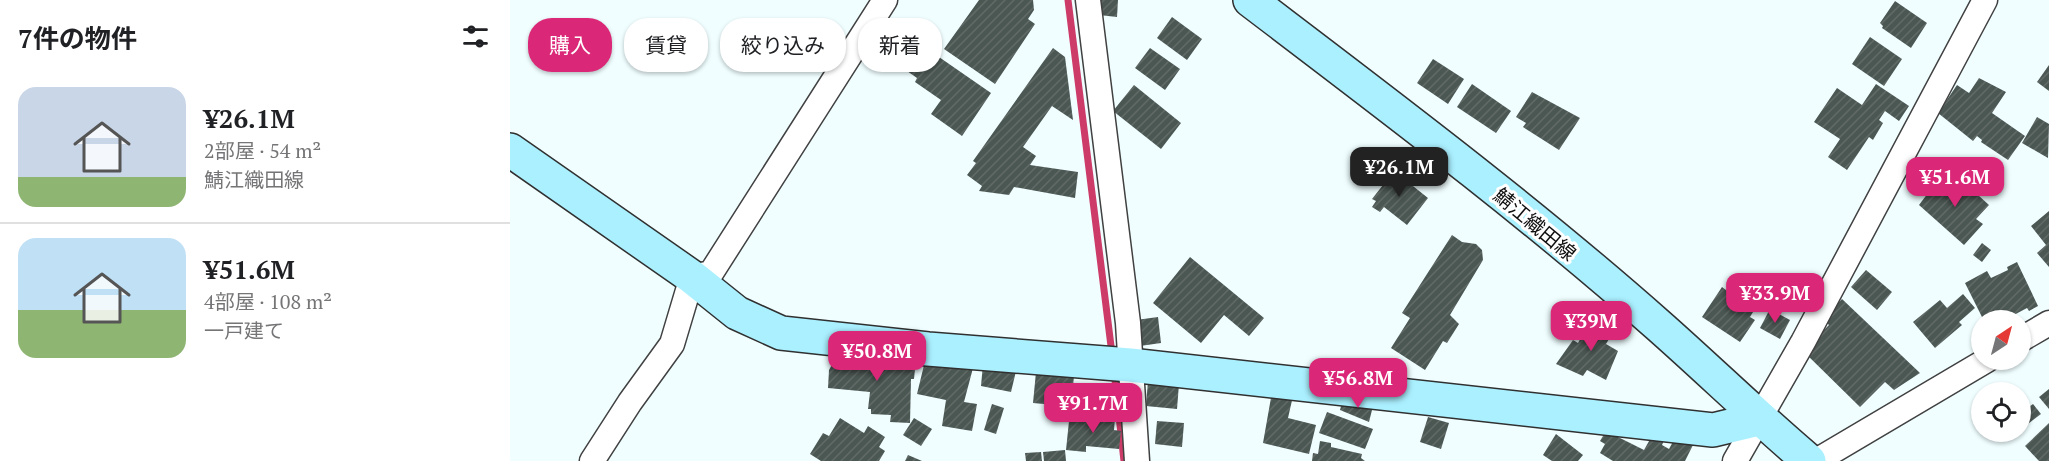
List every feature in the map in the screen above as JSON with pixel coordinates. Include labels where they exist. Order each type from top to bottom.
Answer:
[{"type":"street","points":[[692,277],[711,273],[885,0]]},
{"type":"street","points":[[1088,0],[1128,323],[1137,461]]},
{"type":"street","name":"鯖江織田線","points":[[1250,0],[1440,144],[1657,324],[1759,419],[1809,461]]},
{"type":"street","points":[[1735,461],[1985,0]]},
{"type":"street","points":[[510,150],[692,277],[737,313],[781,333],[928,349],[1130,365],[1713,430],[1759,419]]},
{"type":"street","points":[[592,461],[630,402],[672,344],[692,277]]},
{"type":"street","points":[[2031,334],[2049,323]]},
{"type":"street","points":[[1816,461],[1971,369]]},
{"type":"building","points":[[979,0],[1033,0],[1034,10],[1028,19],[1035,24],[995,84],[944,49]]},
{"type":"building","points":[[1101,0],[1118,0],[1117,17],[1099,15]]},
{"type":"building","points":[[1895,1],[1927,23],[1911,48],[1882,28],[1880,23]]},
{"type":"building","points":[[1172,17],[1202,39],[1187,60],[1157,38]]},
{"type":"building","points":[[1870,37],[1902,59],[1884,86],[1852,64]]},
{"type":"building","points":[[1053,48],[1065,57],[1073,120],[1052,106],[1023,147],[1036,156],[1030,165],[1078,172],[1075,198],[1014,187],[1009,195],[979,191],[982,186],[967,175],[976,163],[973,161]]},
{"type":"building","points":[[1150,48],[1180,69],[1165,90],[1135,68]]},
{"type":"building","points":[[942,59],[991,93],[962,136],[931,114],[941,100],[915,82],[917,78],[908,72],[942,72]]},
{"type":"building","points":[[1433,59],[1464,79],[1448,104],[1417,83]]},
{"type":"building","points":[[2049,65],[2049,91],[2037,82]]},
{"type":"building","points":[[1979,78],[2006,92],[1992,113],[2025,136],[2008,160],[1981,142],[1982,140],[1977,136],[1973,141],[1938,113],[1957,85],[1969,93]]},
{"type":"building","points":[[1472,84],[1511,111],[1496,133],[1457,107]]},
{"type":"building","points":[[1876,84],[1909,106],[1899,121],[1885,111],[1879,120],[1883,123],[1873,140],[1869,137],[1847,170],[1828,157],[1840,139],[1814,122],[1837,88],[1862,105]]},
{"type":"building","points":[[1134,85],[1181,123],[1161,149],[1113,111]]},
{"type":"building","points":[[1532,92],[1580,118],[1559,150],[1523,127],[1526,123],[1516,117]]},
{"type":"building","points":[[2037,117],[2049,124],[2048,158],[2022,143]]},
{"type":"building","points":[[1411,158],[1427,170],[1415,186],[1399,173]]},
{"type":"building","points":[[1394,171],[1428,198],[1407,225],[1384,207],[1380,212],[1372,207],[1376,201],[1372,199]]},
{"type":"building","points":[[1943,173],[1964,191],[1968,186],[1989,205],[1976,219],[1983,224],[1964,245],[1919,205]]},
{"type":"building","points":[[2049,211],[2049,267],[2037,253],[2046,245],[2031,226]]},
{"type":"building","points":[[1452,235],[1462,242],[1476,244],[1482,250],[1483,260],[1450,315],[1459,324],[1447,343],[1443,341],[1425,370],[1391,348],[1410,318],[1402,313]]},
{"type":"building","points":[[1982,243],[1991,250],[1982,262],[1973,255]]},
{"type":"building","points":[[1190,257],[1264,318],[1249,336],[1224,315],[1201,343],[1153,303]]},
{"type":"building","points":[[2017,262],[2038,306],[2031,310],[2027,308],[2023,310],[1978,310],[1965,283],[1987,271],[1991,278],[2008,270],[2007,267]]},
{"type":"building","points":[[1866,270],[1892,292],[1877,310],[1851,287]]},
{"type":"building","points":[[1722,287],[1734,296],[1738,290],[1758,304],[1750,317],[1755,320],[1740,342],[1702,317]]},
{"type":"building","points":[[1963,294],[1975,308],[1959,322],[1962,325],[1935,348],[1913,322],[1940,300],[1947,308]]},
{"type":"building","points":[[1842,299],[1920,373],[1894,390],[1885,382],[1860,407],[1803,351],[1829,325],[1823,319]]},
{"type":"building","points":[[1770,309],[1790,320],[1780,339],[1760,328]]},
{"type":"building","points":[[1158,317],[1161,343],[1140,346],[1136,320]]},
{"type":"building","points":[[1592,318],[1614,331],[1606,344],[1618,351],[1606,380],[1587,370],[1583,376],[1556,364],[1573,340],[1578,343]]},
{"type":"building","points":[[839,352],[916,359],[914,379],[911,379],[910,423],[890,422],[891,415],[871,414],[871,409],[868,409],[870,392],[828,388],[829,370]]},
{"type":"building","points":[[925,361],[973,368],[964,402],[977,404],[972,431],[942,426],[946,400],[917,394]]},
{"type":"building","points":[[983,364],[1017,367],[1011,392],[981,386]]},
{"type":"building","points":[[1036,372],[1074,376],[1072,397],[1078,397],[1077,407],[1033,403]]},
{"type":"building","points":[[1148,381],[1179,384],[1177,409],[1146,406]]},
{"type":"building","points":[[2049,389],[2049,409],[2039,397]]},
{"type":"building","points":[[1272,392],[1293,396],[1288,418],[1316,425],[1309,454],[1263,443]]},
{"type":"building","points":[[1343,399],[1374,402],[1369,422],[1340,410]]},
{"type":"building","points":[[992,404],[1004,408],[996,434],[984,430]]},
{"type":"building","points":[[2033,404],[2041,414],[2031,422],[2031,405]]},
{"type":"building","points":[[1327,412],[1373,429],[1365,449],[1319,433]]},
{"type":"building","points":[[1092,416],[1115,418],[1114,430],[1121,431],[1119,449],[1086,446],[1086,452],[1066,450],[1069,421],[1091,422]]},
{"type":"building","points":[[1428,417],[1449,423],[1441,449],[1420,442]]},
{"type":"building","points":[[840,418],[864,433],[868,426],[885,437],[879,447],[885,451],[879,461],[821,461],[810,454],[823,433],[829,436]]},
{"type":"building","points":[[914,418],[932,429],[921,446],[903,435]]},
{"type":"building","points":[[1157,421],[1184,423],[1182,447],[1155,444]]},
{"type":"building","points":[[2049,423],[2049,461],[2039,461],[2025,446]]},
{"type":"building","points":[[1606,431],[1644,450],[1653,434],[1666,436],[1662,445],[1669,449],[1675,438],[1695,441],[1685,461],[1613,461],[1600,453],[1605,444],[1600,441]]},
{"type":"building","points":[[1556,434],[1583,455],[1578,461],[1552,461],[1543,455]]},
{"type":"building","points":[[1320,441],[1331,443],[1331,447],[1362,454],[1361,458],[1365,461],[1312,461],[1313,453],[1318,454]]},
{"type":"building","points":[[1065,450],[1066,461],[1044,461],[1043,452]]},
{"type":"building","points":[[1041,452],[1042,461],[1026,461],[1025,453]]},
{"type":"building","points":[[908,455],[922,461],[905,461]]},
{"type":"waterway","points":[[1068,0],[1112,354]]},
{"type":"waterway","points":[[1114,371],[1124,461]]}]
